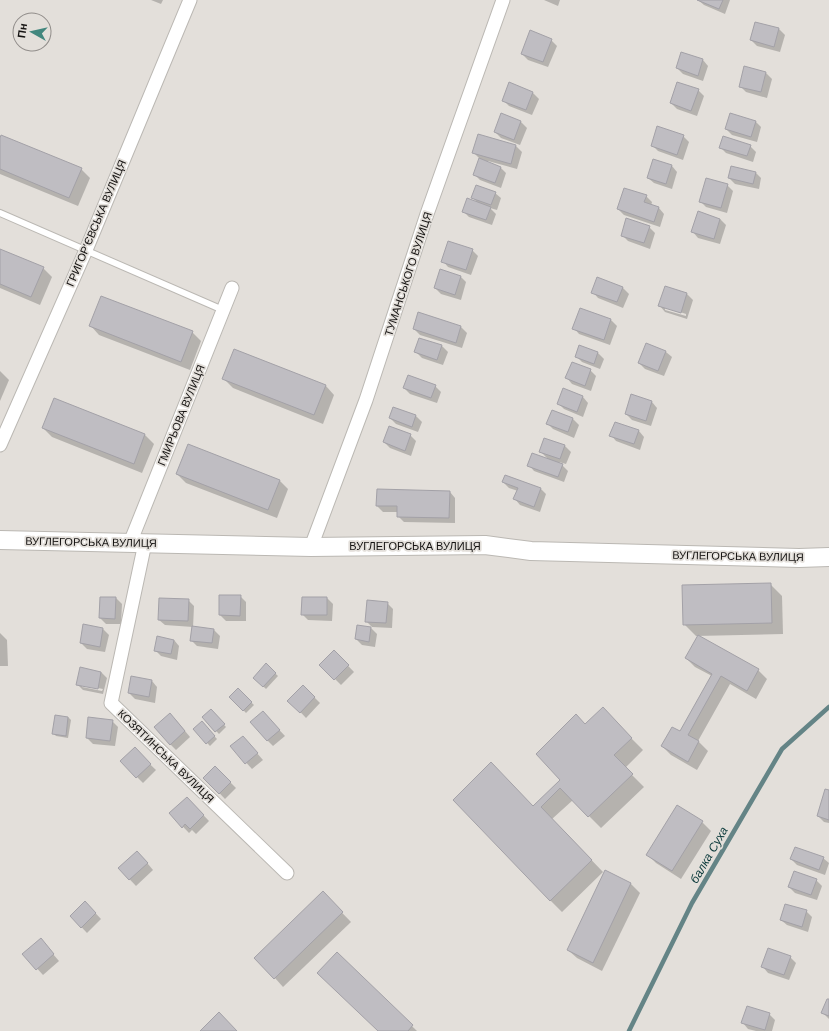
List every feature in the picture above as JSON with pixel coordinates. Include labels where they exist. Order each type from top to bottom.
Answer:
[{"type":"main road","name":"ВУГЛЕГОРСЬКА ВУЛИЦЯ","points":[[0,540],[312,547],[485,545],[531,552],[791,558],[829,557]]},
{"type":"street","name":"ГРИГОР’ЄВСЬКА ВУЛИЦЯ","points":[[0,445],[86,250],[190,0]]},
{"type":"street","name":"ТУМАНСЬКОГО ВУЛИЦЯ","points":[[312,547],[366,400],[427,214],[503,0]]},
{"type":"street","name":"ГМИРЬОВА ВУЛИЦЯ","points":[[137,543],[232,288]]},
{"type":"street","name":"КОЗЯТИНСЬКА ВУЛИЦЯ","points":[[137,543],[111,704],[287,873]]},
{"type":"lane","points":[[0,213],[223,310]]},
{"type":"building","points":[[697,0],[723,0],[719,9]]},
{"type":"building","points":[[755,22],[779,28],[774,47],[750,40]]},
{"type":"building","points":[[530,30],[552,39],[543,62],[521,54]]},
{"type":"building","points":[[681,52],[703,59],[698,76],[676,68]]},
{"type":"building","points":[[744,66],[766,72],[761,92],[739,87]]},
{"type":"building","points":[[509,82],[533,92],[526,110],[502,101]]},
{"type":"building","points":[[677,82],[699,89],[691,111],[670,103]]},
{"type":"building","points":[[501,113],[521,121],[514,140],[494,132]]},
{"type":"building","points":[[730,113],[756,121],[751,137],[725,129]]},
{"type":"building","points":[[657,126],[684,135],[677,155],[651,146]]},
{"type":"building","points":[[478,134],[516,145],[511,164],[472,153]]},
{"type":"building","points":[[1,135],[82,168],[69,198],[0,169]]},
{"type":"building","points":[[723,136],[751,145],[747,156],[719,148]]},
{"type":"building","points":[[479,158],[501,167],[495,183],[473,175]]},
{"type":"building","points":[[653,159],[672,165],[666,184],[647,178]]},
{"type":"building","points":[[731,166],[756,172],[753,184],[728,178]]},
{"type":"building","points":[[706,178],[728,184],[721,208],[699,202]]},
{"type":"building","points":[[476,185],[496,192],[491,205],[471,198]]},
{"type":"building","points":[[624,188],[647,195],[644,202],[659,207],[654,222],[617,209]]},
{"type":"building","points":[[467,198],[491,207],[486,220],[462,212]]},
{"type":"building","points":[[698,211],[720,219],[714,239],[691,232]]},
{"type":"building","points":[[626,218],[650,226],[644,243],[621,236]]},
{"type":"building","points":[[448,241],[473,249],[466,270],[441,262]]},
{"type":"building","points":[[0,249],[44,267],[31,297],[0,284]]},
{"type":"building","points":[[440,269],[461,276],[455,295],[434,288]]},
{"type":"building","points":[[597,277],[623,287],[617,302],[591,293]]},
{"type":"building","points":[[665,286],[687,293],[681,313],[658,306]]},
{"type":"building","points":[[101,296],[193,331],[181,362],[89,326]]},
{"type":"building","points":[[580,308],[611,319],[604,340],[572,329]]},
{"type":"building","points":[[418,312],[461,326],[456,343],[413,329]]},
{"type":"building","points":[[419,338],[442,345],[437,360],[414,352]]},
{"type":"building","points":[[646,343],[666,351],[658,371],[638,363]]},
{"type":"building","points":[[579,345],[598,352],[594,364],[575,357]]},
{"type":"building","points":[[234,349],[326,385],[314,415],[222,379]]},
{"type":"building","points":[[572,362],[591,369],[585,386],[565,378]]},
{"type":"building","points":[[408,375],[436,385],[431,398],[403,388]]},
{"type":"building","points":[[563,388],[583,396],[577,412],[557,404]]},
{"type":"building","points":[[631,394],[652,401],[646,421],[625,414]]},
{"type":"building","points":[[54,398],[145,434],[134,464],[42,428]]},
{"type":"building","points":[[393,407],[416,415],[412,427],[389,418]]},
{"type":"building","points":[[552,410],[573,418],[568,432],[546,424]]},
{"type":"building","points":[[615,422],[639,430],[634,444],[609,436]]},
{"type":"building","points":[[389,426],[411,434],[405,451],[383,442]]},
{"type":"building","points":[[544,438],[565,445],[560,459],[539,452]]},
{"type":"building","points":[[188,444],[280,480],[268,510],[176,474]]},
{"type":"building","points":[[532,453],[563,464],[558,477],[527,466]]},
{"type":"building","points":[[505,475],[541,488],[534,507],[513,499],[518,488],[502,482]]},
{"type":"building","points":[[377,489],[450,491],[449,518],[397,517],[397,506],[376,506]]},
{"type":"building","points":[[771,583],[772,623],[683,625],[682,585]]},
{"type":"building","points":[[219,595],[241,595],[240,616],[219,615]]},
{"type":"building","points":[[100,597],[116,597],[115,619],[99,618]]},
{"type":"building","points":[[302,597],[327,597],[327,615],[301,615]]},
{"type":"building","points":[[159,598],[189,599],[188,621],[158,620]]},
{"type":"building","points":[[367,600],[388,602],[386,623],[365,622]]},
{"type":"building","points":[[83,624],[103,628],[100,647],[80,643]]},
{"type":"building","points":[[357,625],[371,627],[369,642],[355,639]]},
{"type":"building","points":[[192,626],[214,629],[212,643],[190,641]]},
{"type":"building","points":[[698,635],[759,669],[747,691],[721,676],[688,735],[699,741],[688,762],[661,746],[672,727],[680,731],[712,674],[685,658]]},
{"type":"building","points":[[157,636],[174,640],[171,654],[154,651]]},
{"type":"building","points":[[334,650],[349,665],[334,680],[319,665]]},
{"type":"building","points":[[266,663],[276,673],[263,687],[253,678]]},
{"type":"building","points":[[80,667],[101,672],[98,689],[76,685]]},
{"type":"building","points":[[131,676],[152,680],[149,697],[128,693]]},
{"type":"building","points":[[303,685],[315,697],[300,713],[287,701]]},
{"type":"building","points":[[238,688],[252,702],[243,711],[229,697]]},
{"type":"building","points":[[603,707],[632,738],[614,755],[633,774],[588,817],[560,788],[541,807],[592,860],[550,901],[453,800],[491,762],[533,806],[560,780],[536,754],[576,714],[585,724]]},
{"type":"building","points":[[211,709],[225,724],[215,732],[202,717]]},
{"type":"building","points":[[263,711],[280,730],[267,741],[250,722]]},
{"type":"building","points":[[170,713],[185,731],[170,745],[154,727]]},
{"type":"building","points":[[55,715],[68,717],[66,736],[52,734]]},
{"type":"building","points":[[88,717],[113,720],[110,741],[86,738]]},
{"type":"building","points":[[202,721],[215,736],[206,744],[193,729]]},
{"type":"building","points":[[243,736],[258,753],[245,764],[230,746]]},
{"type":"building","points":[[135,747],[151,764],[136,778],[120,761]]},
{"type":"building","points":[[215,766],[231,782],[219,794],[203,778]]},
{"type":"building","points":[[825,789],[829,790],[829,820],[817,816]]},
{"type":"building","points":[[187,797],[204,815],[190,829],[185,824],[182,828],[169,813]]},
{"type":"building","points":[[677,805],[703,821],[672,871],[646,855]]},
{"type":"building","points":[[795,847],[824,857],[819,870],[790,859]]},
{"type":"building","points":[[137,851],[148,863],[129,880],[118,868]]},
{"type":"building","points":[[605,870],[631,883],[593,963],[567,950]]},
{"type":"building","points":[[794,871],[817,879],[811,895],[788,887]]},
{"type":"building","points":[[323,891],[343,912],[274,979],[254,958]]},
{"type":"building","points":[[85,901],[96,913],[81,928],[70,916]]},
{"type":"building","points":[[785,904],[807,910],[802,927],[780,920]]},
{"type":"building","points":[[41,938],[54,954],[36,970],[22,954]]},
{"type":"building","points":[[768,948],[791,956],[784,975],[761,967]]},
{"type":"building","points":[[337,952],[413,1025],[408,1031],[378,1031],[317,973]]},
{"type":"building","points":[[827,999],[829,999],[829,1016],[821,1013]]},
{"type":"building","points":[[747,1006],[770,1013],[765,1030],[741,1023]]},
{"type":"building","points":[[219,1012],[237,1031],[200,1031]]},
{"type":"waterway","name":"балка Суха","points":[[629,1031],[692,903],[782,749],[829,707]]}]
